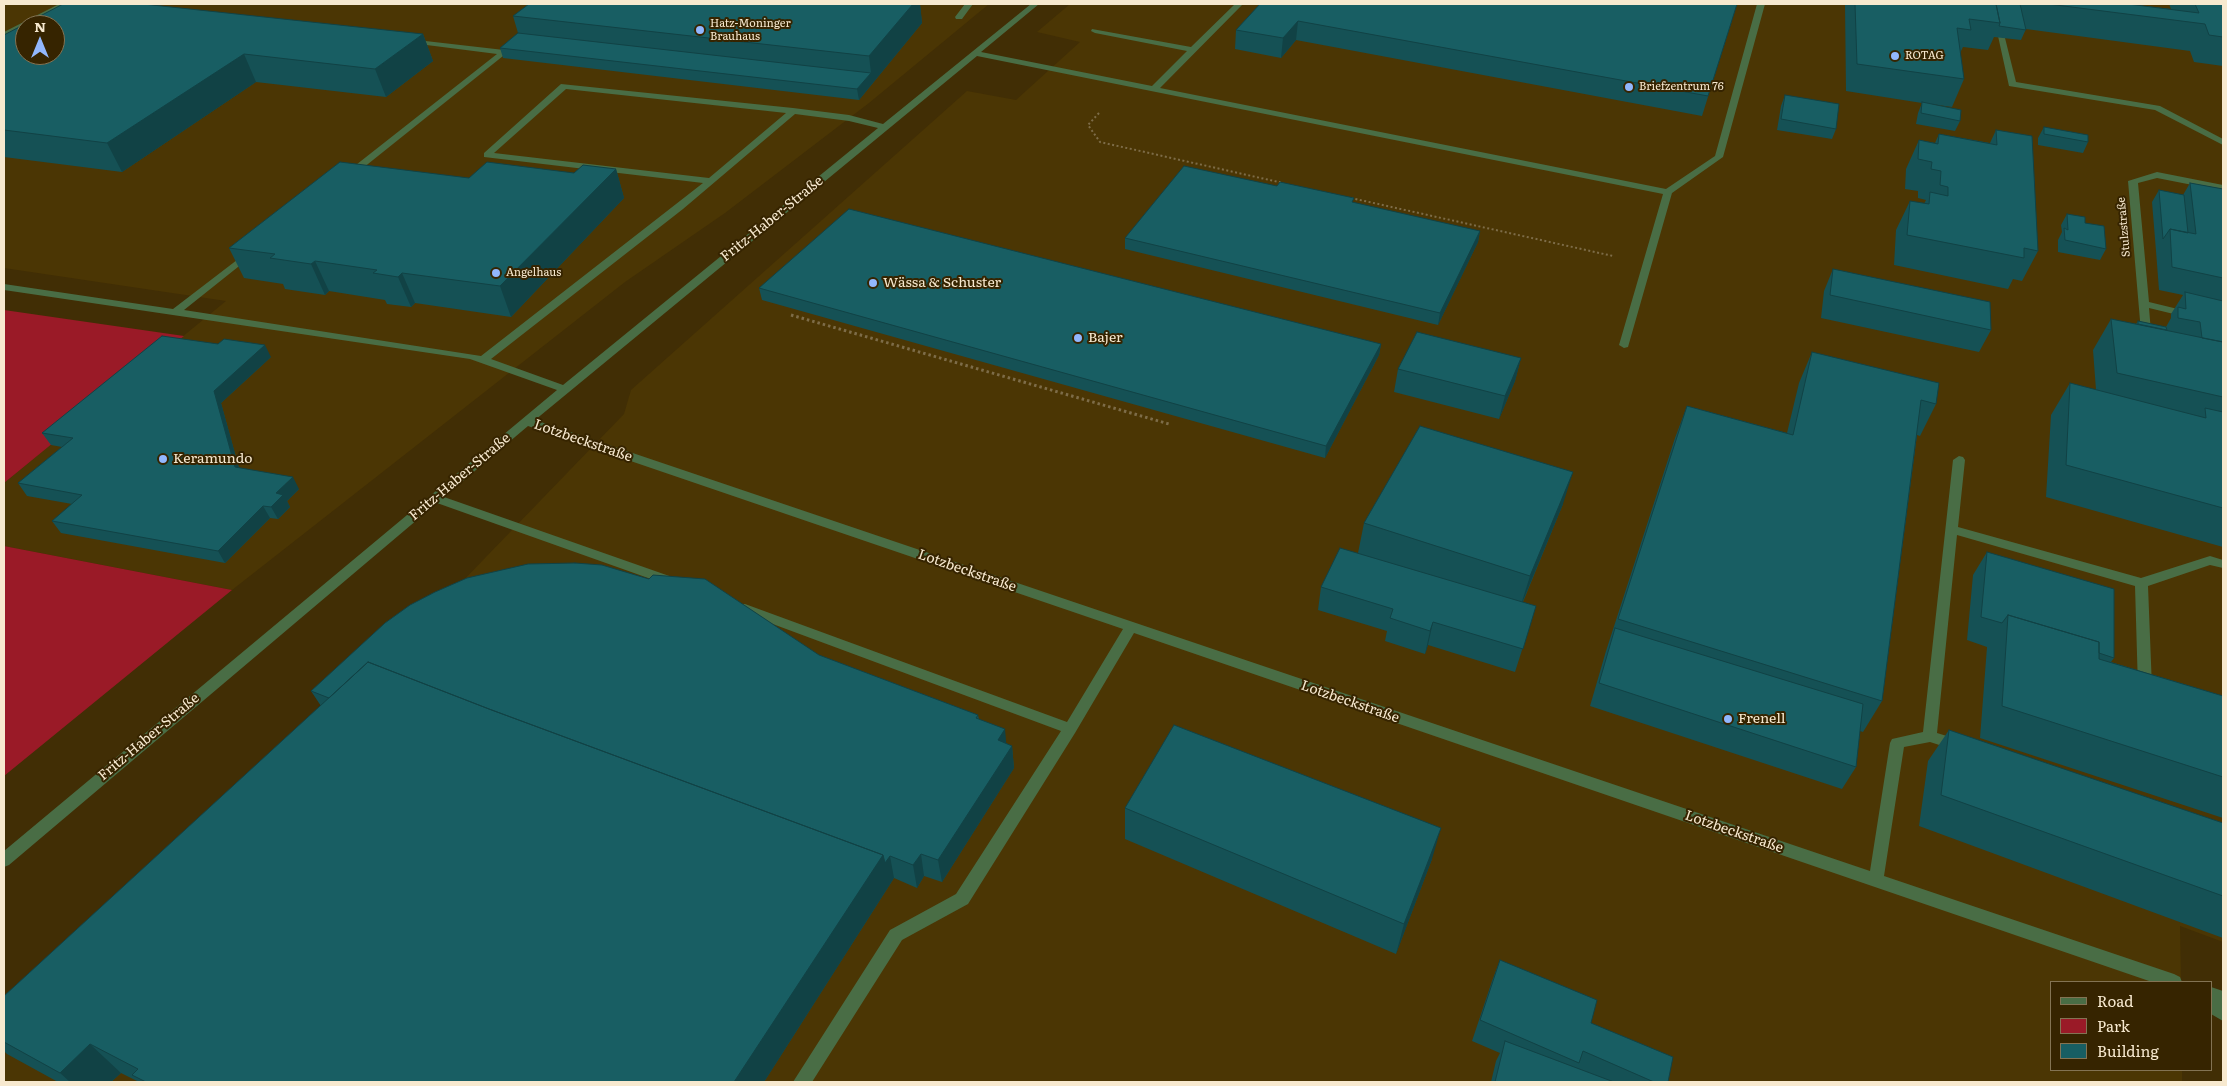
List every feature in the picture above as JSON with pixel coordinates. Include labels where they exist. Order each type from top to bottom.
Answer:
[{"type":"street","points":[[4,35],[64,4]]},
{"type":"street","points":[[959,17],[969,4]]},
{"type":"street","name":"Fritz-Haber-Straße","points":[[4,860],[565,389],[1035,4]]},
{"type":"street","points":[[1156,88],[1239,4]]},
{"type":"street","points":[[1624,345],[1668,192],[1719,157],[1761,4]]},
{"type":"street","points":[[1095,31],[1194,50]]},
{"type":"street","points":[[2001,38],[2012,84],[2158,108],[2223,142]]},
{"type":"street","points":[[341,182],[504,52],[397,40]]},
{"type":"street","points":[[975,52],[1668,192]]},
{"type":"street","points":[[710,181],[488,155],[564,86],[849,118],[884,127]]},
{"type":"street","points":[[484,359],[710,181],[793,111]]},
{"type":"street","name":"Stulzstraße","points":[[2146,332],[2133,181],[2157,175],[2223,188]]},
{"type":"street","points":[[176,312],[255,249]]},
{"type":"street","points":[[4,287],[484,359],[565,389]]},
{"type":"street","points":[[2144,304],[2223,323]]},
{"type":"street","name":"Lotzbeckstraße","points":[[526,422],[2171,981]]},
{"type":"street","points":[[1930,736],[1959,460]]},
{"type":"street","points":[[435,498],[684,586]]},
{"type":"street","points":[[1951,529],[2141,583],[2210,560],[2223,564]]},
{"type":"street","points":[[2141,583],[2146,692]]},
{"type":"street","points":[[730,603],[1070,729]]},
{"type":"street","points":[[802,1082],[896,935],[962,899],[1070,729],[1130,628]]},
{"type":"street","points":[[1876,880],[1897,743],[1930,736],[1976,752]]},
{"type":"street","points":[[2212,1006],[2223,1013]]},
{"type":"path","points":[[1129,83],[1088,125],[1100,142],[1292,185]]},
{"type":"path","points":[[1350,198],[1648,264]]},
{"type":"path","points":[[791,315],[1168,424]]},
{"type":"shaded area","points":[[4,4],[989,4],[869,103],[725,213],[625,282],[232,590],[4,546],[4,483],[226,301],[4,268]]},
{"type":"shaded area","points":[[1070,4],[2223,4],[2223,942],[2180,926],[2181,981],[2050,981],[2050,1071],[2182,1071],[2182,1082],[4,1082],[4,1004],[458,586],[624,414],[631,390],[967,91],[1016,100],[1080,42],[1037,32]]},
{"type":"green space","points":[[4,310],[184,336],[4,483]]},
{"type":"green space","points":[[4,546],[232,590],[4,776]]},
{"type":"building","points":[[63,4],[143,4],[423,34],[375,69],[244,54],[107,143],[4,130],[4,35],[15,29],[15,65],[65,65],[65,15],[42,15]]},
{"type":"building","points":[[529,4],[913,4],[869,56],[513,16]]},
{"type":"building","name":"Briefzentrum 76","points":[[1260,4],[1737,4],[1708,96],[1298,21],[1283,38],[1236,30]]},
{"type":"building","name":"ROTAG","points":[[1855,4],[1996,4],[2000,23],[1969,19],[1971,30],[1957,28],[1964,79],[1857,64]]},
{"type":"building","points":[[1996,4],[2020,4],[2026,30],[1999,26]]},
{"type":"building","points":[[2048,4],[2128,4],[2199,13],[2195,4],[2223,4],[2223,37],[2209,35],[2205,24]]},
{"type":"building","points":[[518,33],[871,73],[857,89],[500,48]]},
{"type":"building","points":[[1785,95],[1839,104],[1836,129],[1781,119]]},
{"type":"building","points":[[1922,102],[1961,110],[1960,121],[1921,113]]},
{"type":"building","points":[[2044,127],[2088,135],[2088,142],[2044,134]]},
{"type":"building","points":[[1996,130],[2032,136],[2038,251],[2024,248],[2024,258],[1907,235],[1910,201],[1929,204],[1930,192],[1948,196],[1948,187],[1940,185],[1941,171],[1931,169],[1932,162],[1918,159],[1919,140],[1938,144],[1939,134],[1997,145]]},
{"type":"building","points":[[340,162],[469,178],[487,162],[574,173],[583,165],[616,169],[500,286],[402,273],[398,277],[373,273],[377,270],[315,261],[311,264],[270,258],[275,254],[229,248]]},
{"type":"building","points":[[1184,166],[1277,186],[1280,182],[1354,198],[1352,202],[1480,231],[1440,313],[1125,238]]},
{"type":"building","points":[[2190,183],[2223,189],[2223,278],[2172,267],[2170,229],[2196,234]]},
{"type":"building","points":[[2159,190],[2184,195],[2188,233],[2170,229],[2163,239]]},
{"type":"building","points":[[849,209],[1381,344],[1326,446],[759,288]]},
{"type":"building","points":[[2067,214],[2085,217],[2085,223],[2104,226],[2106,249],[2065,240],[2064,228],[2068,230]]},
{"type":"building","points":[[1833,269],[1990,302],[1991,330],[1830,295]]},
{"type":"building","points":[[2185,292],[2223,301],[2223,342],[2202,338],[2200,322],[2178,318],[2178,307],[2186,309]]},
{"type":"building","points":[[2111,319],[2223,342],[2223,397],[2117,373]]},
{"type":"building","points":[[2138,321],[2166,327],[2167,330],[2138,324]]},
{"type":"building","points":[[1417,332],[1521,358],[1505,396],[1398,369]]},
{"type":"building","points":[[162,336],[218,344],[224,339],[265,345],[214,391],[235,467],[293,477],[276,493],[283,495],[271,507],[263,506],[218,551],[52,521],[82,495],[18,483],[73,438],[42,433]]},
{"type":"building","points":[[1812,352],[1939,383],[1936,404],[1921,400],[1882,701],[1618,619],[1687,406],[1793,435]]},
{"type":"building","points":[[2070,383],[2206,418],[2205,408],[2223,412],[2223,508],[2066,465]]},
{"type":"building","points":[[1420,426],[1573,472],[1530,576],[1364,523]]},
{"type":"building","points":[[1340,548],[1536,606],[1523,649],[1433,622],[1430,631],[1390,618],[1393,609],[1321,587]]},
{"type":"building","points":[[1987,552],[2114,589],[2114,658],[2099,653],[2099,642],[2008,615],[2002,623],[1981,617]]},
{"type":"building","points":[[575,563],[602,565],[649,579],[653,575],[705,579],[819,655],[978,715],[976,718],[1005,729],[998,740],[1012,746],[938,860],[921,854],[913,865],[890,856],[885,863],[883,855],[489,709],[368,662],[329,698],[311,691],[385,623],[410,605],[435,592],[467,578],[528,564]]},
{"type":"building","points":[[2008,615],[2099,642],[2099,659],[2223,696],[2223,777],[2002,706]]},
{"type":"building","points":[[1615,628],[1863,704],[1856,767],[1599,683]]},
{"type":"building","points":[[368,662],[489,709],[883,855],[734,1082],[146,1082],[132,1075],[138,1069],[90,1044],[60,1073],[4,1042],[4,996]]},
{"type":"building","points":[[1174,725],[1441,828],[1404,924],[1125,808]]},
{"type":"building","points":[[1949,730],[2223,823],[2223,896],[1941,795]]},
{"type":"building","points":[[1500,960],[1597,1000],[1591,1023],[1673,1057],[1668,1082],[1654,1082],[1583,1051],[1579,1063],[1480,1020]]},
{"type":"building","points":[[1505,1041],[1614,1082],[1495,1082]]},
{"type":"place","name":"Hatz-Moninger Brauhaus","points":[[700,30]]},
{"type":"place","name":"ROTAG","points":[[1895,56]]},
{"type":"place","name":"Briefzentrum 76","points":[[1629,87]]},
{"type":"place","name":"Angelhaus","points":[[496,273]]},
{"type":"place","name":"Wässa & Schuster","points":[[873,283]]},
{"type":"place","name":"Bajer","points":[[1078,338]]},
{"type":"place","name":"Keramundo","points":[[163,459]]},
{"type":"place","name":"Frenell","points":[[1728,719]]}]
